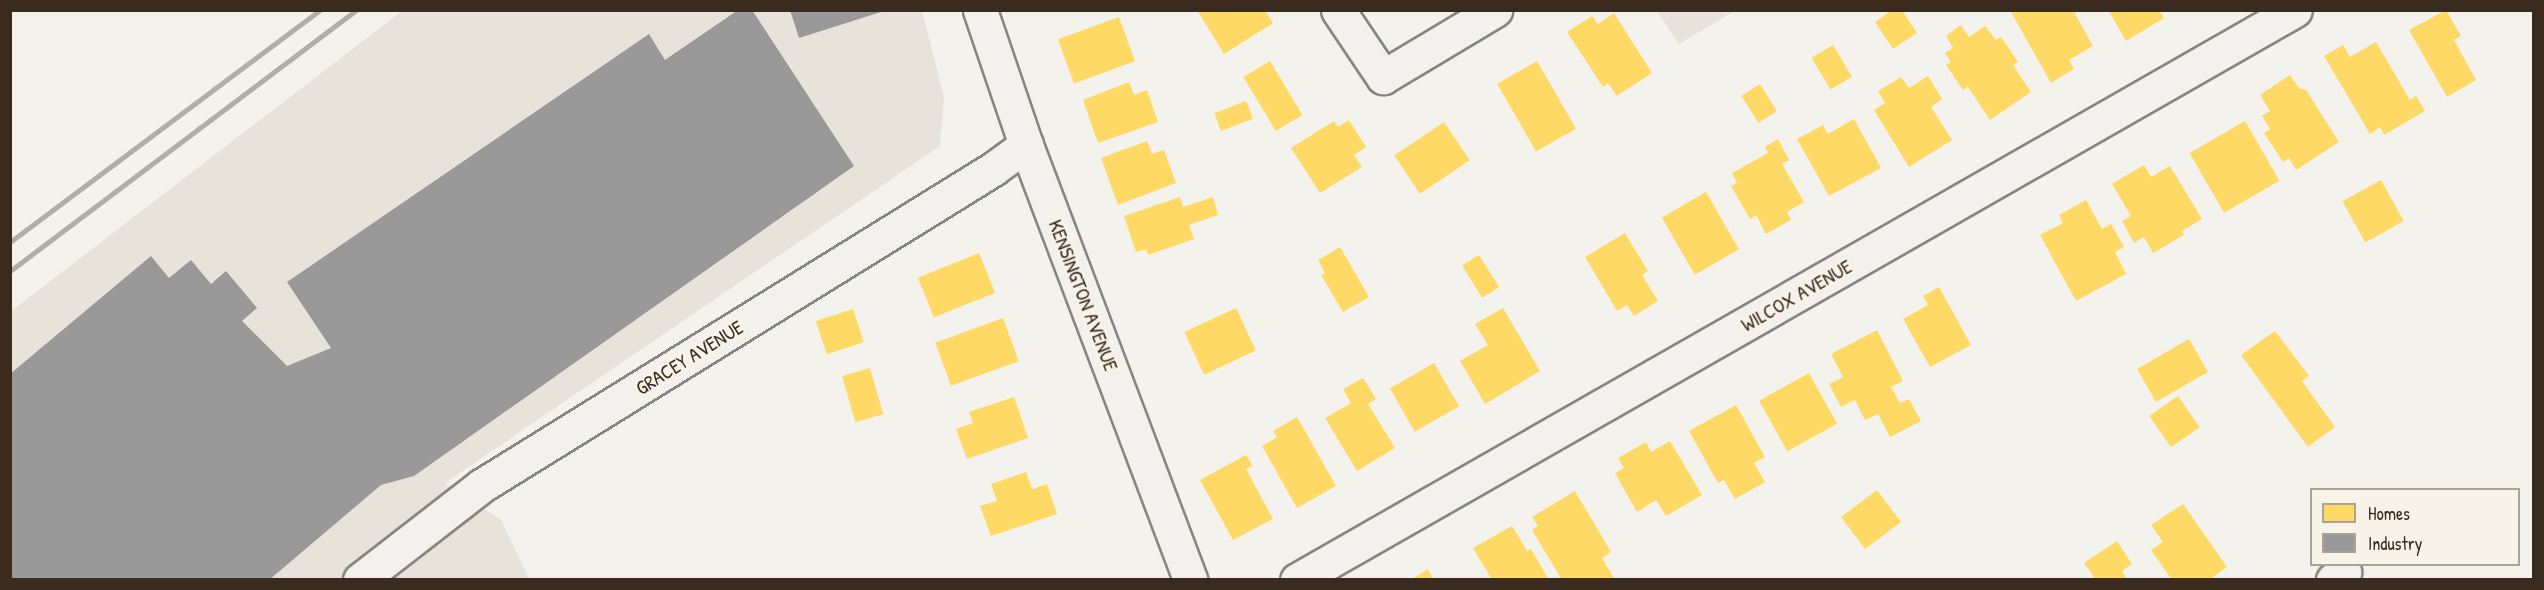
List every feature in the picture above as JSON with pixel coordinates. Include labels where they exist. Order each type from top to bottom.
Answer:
[{"type":"street","name":"KENSINGTON AVENUE","points":[[980,10],[1026,145],[1190,579]]},
{"type":"street","points":[[1338,10],[1383,77],[1495,10]]},
{"type":"street","name":"WILCOX AVENUE","points":[[1297,579],[2295,10]]},
{"type":"street","name":"GRACEY AVENUE","points":[[360,579],[481,486],[993,169],[1026,145]]},
{"type":"shaded area","points":[[402,11],[922,11],[944,97],[940,146],[445,483],[501,520],[529,579],[11,579],[10,312]]},
{"type":"shaded area","points":[[1657,11],[1734,11],[1679,44]]},
{"type":"building: Homes","points":[[1197,10],[1265,10],[1273,23],[1224,54]]},
{"type":"building: Homes","points":[[1892,10],[1902,10],[1917,33],[1893,49],[1875,22]]},
{"type":"building: Homes","points":[[2010,10],[2073,10],[2093,46],[2069,60],[2074,69],[2051,83]]},
{"type":"building: Homes","points":[[2108,10],[2159,10],[2164,18],[2126,41]]},
{"type":"building: Homes","points":[[2446,10],[2461,36],[2454,40],[2476,80],[2447,97],[2409,30]]},
{"type":"building: Homes","points":[[1614,13],[1652,73],[1617,96],[1608,83],[1603,87],[1567,32],[1592,16],[1598,24]]},
{"type":"building: Homes","points":[[1119,17],[1135,61],[1074,83],[1058,39]]},
{"type":"building: Homes","points":[[1961,25],[1969,37],[1985,26],[1996,40],[2001,37],[2018,62],[2013,65],[2031,92],[1990,120],[1968,87],[1963,90],[1946,65],[1951,62],[1945,53],[1953,48],[1946,36]]},
{"type":"building: Homes","points":[[2376,42],[2410,100],[2416,96],[2425,111],[2384,135],[2380,127],[2370,134],[2324,56],[2343,45],[2350,57]]},
{"type":"building: Homes","points":[[1833,45],[1852,77],[1831,90],[1812,58]]},
{"type":"building: Homes","points":[[1270,61],[1302,115],[1276,131],[1243,77]]},
{"type":"building: Homes","points":[[1537,61],[1576,129],[1536,152],[1497,84]]},
{"type":"building: Homes","points":[[2290,75],[2299,88],[2306,90],[2339,142],[2296,170],[2289,158],[2283,162],[2264,133],[2270,129],[2262,116],[2270,111],[2260,95]]},
{"type":"building: Homes","points":[[1928,76],[1942,99],[1931,107],[1952,140],[1909,167],[1874,110],[1885,103],[1878,91],[1901,77],[1909,88]]},
{"type":"building: Homes","points":[[1129,82],[1134,95],[1147,90],[1158,122],[1098,143],[1083,100]]},
{"type":"building: Homes","points":[[1760,84],[1777,111],[1758,123],[1741,96]]},
{"type":"building: Homes","points":[[1246,101],[1253,119],[1221,131],[1214,113]]},
{"type":"building: Homes","points":[[1854,119],[1881,168],[1829,196],[1797,139],[1823,125],[1828,134]]},
{"type":"building: Homes","points":[[1349,120],[1366,147],[1354,155],[1362,167],[1320,193],[1291,148],[1334,121],[1338,127]]},
{"type":"building: Homes","points":[[2245,121],[2280,181],[2224,213],[2190,153]]},
{"type":"building: Homes","points":[[1444,122],[1470,160],[1420,194],[1394,156]]},
{"type":"building: Homes","points":[[1778,139],[1789,160],[1782,164],[1804,202],[1787,212],[1791,220],[1766,234],[1756,215],[1750,219],[1731,186],[1737,183],[1732,173],[1768,153],[1765,147]]},
{"type":"building: Homes","points":[[1147,141],[1152,154],[1164,150],[1176,183],[1118,205],[1101,158]]},
{"type":"building: Homes","points":[[2144,165],[2151,177],[2170,166],[2202,219],[2182,231],[2184,235],[2153,253],[2144,237],[2134,243],[2122,221],[2131,216],[2112,184]]},
{"type":"building: Homes","points":[[2381,180],[2404,221],[2365,242],[2343,201]]},
{"type":"building: Homes","points":[[1706,192],[1739,249],[1695,275],[1662,218]]},
{"type":"building: Homes","points":[[1180,197],[1183,207],[1213,197],[1218,215],[1189,225],[1194,239],[1148,255],[1146,249],[1136,252],[1124,216]]},
{"type":"building: Homes","points":[[2086,200],[2102,229],[2111,224],[2124,247],[2115,252],[2126,274],[2076,301],[2040,235],[2063,223],[2059,215]]},
{"type":"building: Homes","points":[[1625,233],[1648,271],[1642,275],[1658,301],[1634,316],[1627,305],[1617,311],[1585,257]]},
{"type":"building: Homes","points":[[1340,247],[1369,297],[1343,312],[1321,275],[1325,273],[1318,260]]},
{"type":"building: Homes","points":[[979,253],[995,293],[934,318],[918,278]]},
{"type":"building: Homes","points":[[1479,255],[1499,287],[1482,298],[1462,266]]},
{"type":"building: Homes","points":[[1939,287],[1971,345],[1930,367],[1903,319],[1928,305],[1923,296]]},
{"type":"building: Homes","points":[[1236,308],[1256,351],[1204,375],[1184,332]]},
{"type":"building: Homes","points":[[1503,308],[1540,371],[1485,404],[1460,361],[1488,345],[1475,324]]},
{"type":"building: Homes","points":[[853,309],[864,342],[827,354],[816,321]]},
{"type":"building: Homes","points":[[1003,318],[1019,361],[951,386],[935,343]]},
{"type":"building: Homes","points":[[1877,330],[1903,381],[1891,387],[1900,403],[1909,399],[1921,421],[1890,437],[1878,414],[1865,420],[1855,400],[1841,407],[1829,384],[1843,377],[1831,354]]},
{"type":"building: Homes","points":[[2275,331],[2309,376],[2302,381],[2335,427],[2308,447],[2241,355]]},
{"type":"building: Homes","points":[[2189,339],[2208,372],[2156,402],[2137,369]]},
{"type":"building: Homes","points":[[1434,363],[1459,406],[1415,432],[1390,388]]},
{"type":"building: Homes","points":[[870,368],[883,414],[855,422],[842,376]]},
{"type":"building: Homes","points":[[1809,373],[1837,424],[1787,451],[1759,401]]},
{"type":"building: Homes","points":[[1363,378],[1376,399],[1368,404],[1395,448],[1357,471],[1325,418],[1351,403],[1343,389]]},
{"type":"building: Homes","points":[[2178,396],[2200,427],[2171,447],[2149,416]]},
{"type":"building: Homes","points":[[1014,397],[1028,438],[967,459],[956,429],[973,423],[969,412]]},
{"type":"building: Homes","points":[[1736,405],[1765,457],[1754,463],[1765,482],[1735,499],[1724,480],[1718,483],[1689,431]]},
{"type":"building: Homes","points":[[1297,417],[1336,486],[1297,508],[1262,446],[1277,437],[1273,431]]},
{"type":"building: Homes","points":[[1670,441],[1702,495],[1666,516],[1656,500],[1637,512],[1615,473],[1624,468],[1618,458],[1646,442],[1651,452]]},
{"type":"building: Homes","points":[[1246,455],[1253,466],[1246,469],[1273,519],[1233,540],[1200,480]]},
{"type":"building: Homes","points":[[1026,472],[1032,489],[1047,484],[1057,514],[991,536],[980,506],[997,501],[991,484]]},
{"type":"building: Homes","points":[[1877,490],[1901,522],[1865,549],[1841,517]]},
{"type":"building: Homes","points":[[1575,491],[1611,552],[1602,558],[1615,580],[1562,580],[1532,530],[1538,526],[1532,517]]},
{"type":"building: Homes","points":[[2183,504],[2227,567],[2209,580],[2172,580],[2151,550],[2163,542],[2151,525]]},
{"type":"building: Homes","points":[[1512,526],[1527,551],[1531,549],[1549,580],[1488,580],[1491,578],[1473,548]]},
{"type":"building: Homes","points":[[2117,541],[2132,564],[2122,571],[2127,580],[2091,580],[2094,577],[2084,563]]},
{"type":"building: Homes","points":[[1428,569],[1433,580],[1410,580]]},
{"type":"building: Industry","points":[[738,10],[752,10],[854,166],[414,476],[381,485],[269,580],[10,580],[10,374],[151,256],[169,278],[191,260],[211,284],[226,271],[257,308],[242,321],[287,366],[331,348],[287,282],[649,34],[665,60]]},
{"type":"building: Industry","points":[[790,10],[880,10],[881,12],[799,38]]},
{"type":"railway","points":[[10,242],[320,10]]},
{"type":"railway","points":[[10,271],[356,10]]}]
